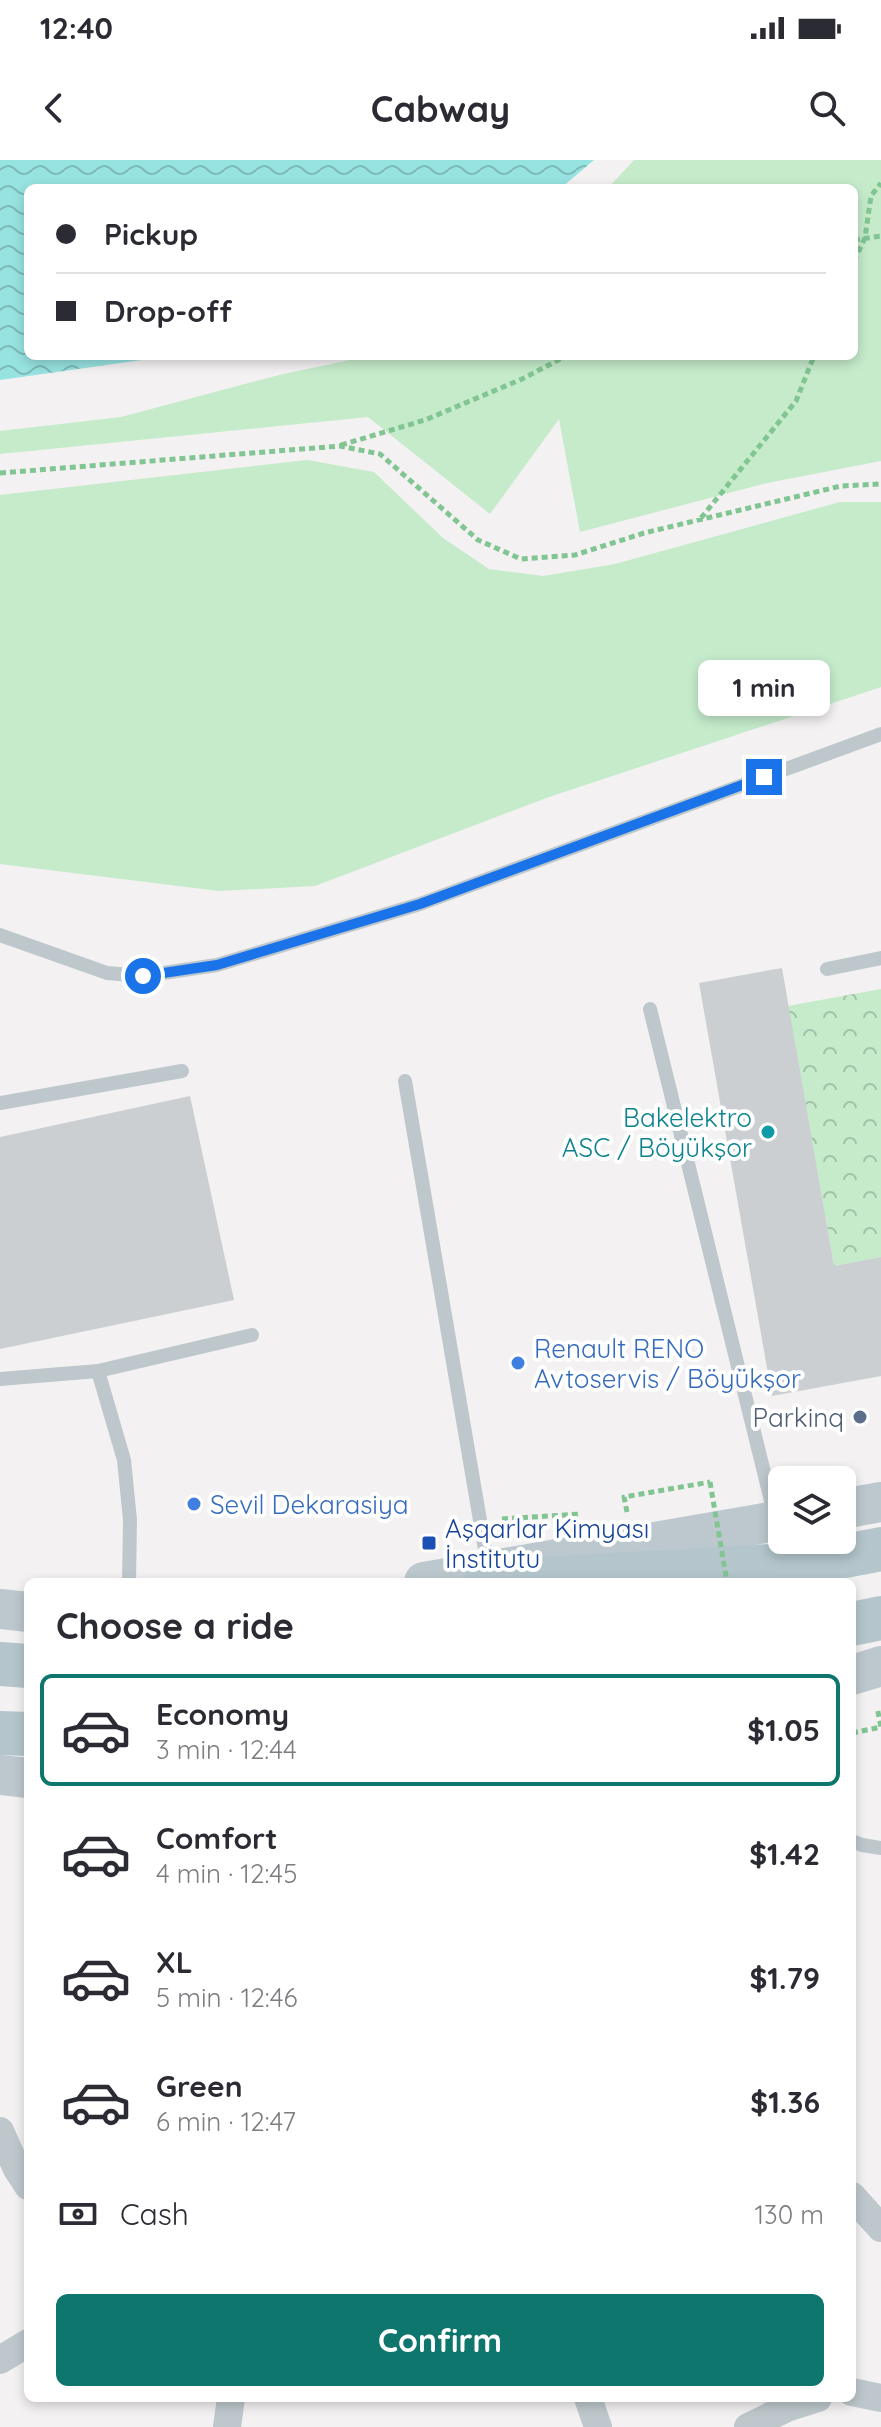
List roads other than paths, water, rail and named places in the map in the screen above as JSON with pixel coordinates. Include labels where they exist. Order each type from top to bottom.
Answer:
[{"type":"main road","points":[[856,1506],[881,1502]]},
{"type":"main road","points":[[488,1577],[768,1523]]},
{"type":"main road","points":[[730,1578],[881,1549]]},
{"type":"main road","points":[[488,1577],[805,1564]]},
{"type":"main road","points":[[0,1609],[24,1612]]},
{"type":"main road","points":[[856,1623],[881,1618]]},
{"type":"main road","points":[[0,1664],[24,1666]]},
{"type":"main road","points":[[856,1677],[880,1681]]},
{"type":"main road","points":[[0,1775],[24,1778]]},
{"type":"street","points":[[0,2131],[24,2180]]},
{"type":"street","points":[[856,2200],[881,2228]]},
{"type":"street","points":[[0,2360],[24,2345]]},
{"type":"street","points":[[856,2393],[881,2398]]},
{"type":"street","points":[[227,2427],[230,2402]]},
{"type":"street","points":[[589,2402],[598,2427]]},
{"type":"street","points":[[748,2427],[806,2402]]},
{"type":"lane","points":[[0,935],[107,973],[143,976],[217,965],[420,904],[881,734]]},
{"type":"lane","points":[[827,969],[881,958]]},
{"type":"lane","points":[[650,1009],[768,1477]]},
{"type":"lane","points":[[0,1103],[182,1071]]},
{"type":"lane","points":[[405,1081],[488,1577]]},
{"type":"lane","points":[[0,1379],[98,1371],[252,1335]]},
{"type":"lane","points":[[98,1371],[124,1460],[130,1520],[129,1578]]},
{"type":"lane","points":[[856,1842],[881,1848]]},
{"type":"water","points":[[0,160],[594,160],[566,184],[24,184],[24,360],[142,360],[0,380]]},
{"type":"place","name":"Bakelektro ASC / Böyükşor","points":[[768,1132]]},
{"type":"place","name":"Renault RENO Avtoservis / Böyükşor","points":[[518,1363]]},
{"type":"place","name":"Parkinq","points":[[860,1417]]},
{"type":"place","name":"Sevil Dekarasiya","points":[[194,1504]]},
{"type":"place","name":"Aşqarlar Kimyası İnstitutu","points":[[429,1543]]}]
